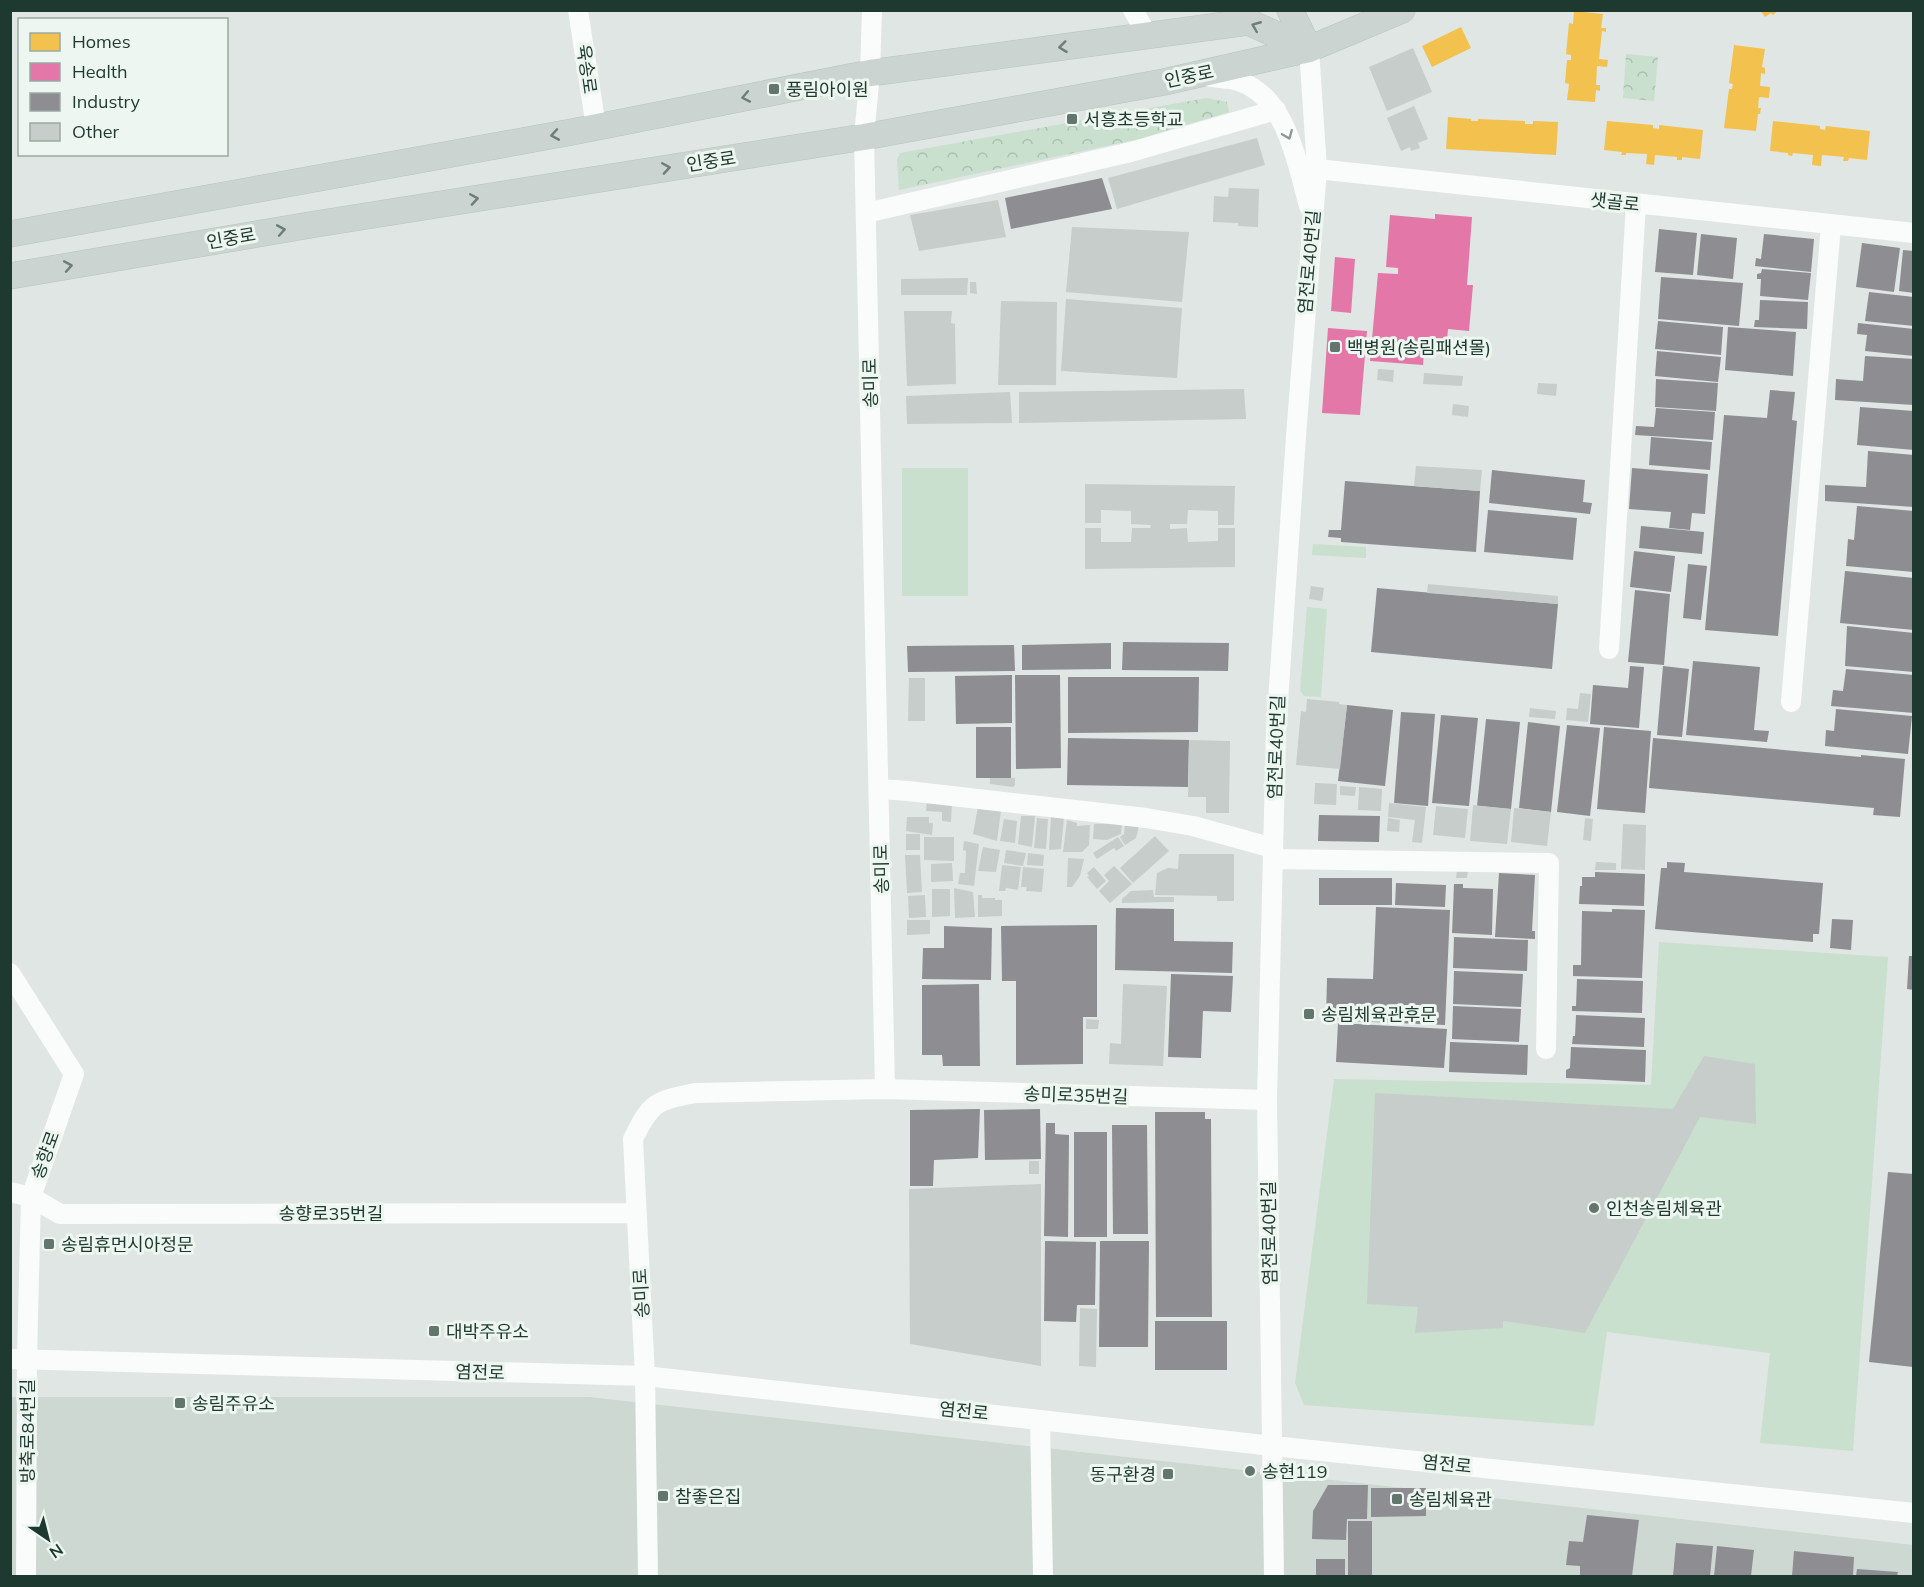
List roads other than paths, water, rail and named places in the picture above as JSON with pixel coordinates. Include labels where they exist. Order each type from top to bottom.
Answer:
[{"type":"main road","points":[[1290,10],[1309,49]]},
{"type":"main road","name":"인중로","points":[[10,276],[316,224],[864,137],[1194,75],[1309,49],[1402,10]]},
{"type":"main road","points":[[10,234],[596,127],[870,73],[1148,36],[1216,19],[1248,22],[1309,49]]},
{"type":"street","name":"육송로","points":[[578,10],[596,127]]},
{"type":"street","name":"송미로","points":[[648,1576],[645,1377],[633,1139],[647,1112],[665,1098],[694,1093],[885,1089],[864,137],[870,73],[872,10]]},
{"type":"street","points":[[1133,10],[1148,36]]},
{"type":"street","name":"염전로40번길","points":[[1274,1576],[1267,1100],[1276,731],[1317,169],[1309,49]]},
{"type":"street","points":[[1194,75],[1239,81],[1266,97],[1276,110],[1292,146],[1313,219]]},
{"type":"street","points":[[866,213],[1131,152],[1276,110]]},
{"type":"street","name":"샛골로","points":[[1317,169],[1914,233]]},
{"type":"street","points":[[1609,650],[1636,204]]},
{"type":"street","points":[[1791,702],[1832,225]]},
{"type":"street","points":[[880,789],[1146,818],[1193,826],[1273,854],[1549,863],[1546,1049]]},
{"type":"street","name":"송향로","points":[[10,973],[74,1074],[31,1197],[19,1359]]},
{"type":"street","name":"송미로35번길","points":[[885,1089],[1267,1100]]},
{"type":"street","name":"송향로35번길","points":[[10,1192],[31,1197],[60,1214],[637,1212]]},
{"type":"street","name":"염전로","points":[[19,1359],[645,1377],[1914,1513]]},
{"type":"street","name":"방축로84번길","points":[[19,1359],[26,1576]]},
{"type":"street","points":[[1040,1420],[1043,1576]]},
{"type":"place","name":"풍림아이원","points":[[774,89]]},
{"type":"place","name":"서흥초등학교","points":[[1072,119]]},
{"type":"place","name":"백병원(송림패션몰)","points":[[1335,347]]},
{"type":"place","name":"송림체육관후문","points":[[1309,1014]]},
{"type":"place","name":"인천송림체육관","points":[[1594,1208]]},
{"type":"place","name":"송림휴먼시아정문","points":[[49,1244]]},
{"type":"place","name":"대박주유소","points":[[434,1331]]},
{"type":"place","name":"송림주유소","points":[[180,1403]]},
{"type":"place","name":"송현119","points":[[1250,1471]]},
{"type":"place","name":"동구환경","points":[[1168,1474]]},
{"type":"place","name":"참좋은집","points":[[663,1496]]},
{"type":"place","name":"송림체육관","points":[[1397,1499]]}]
